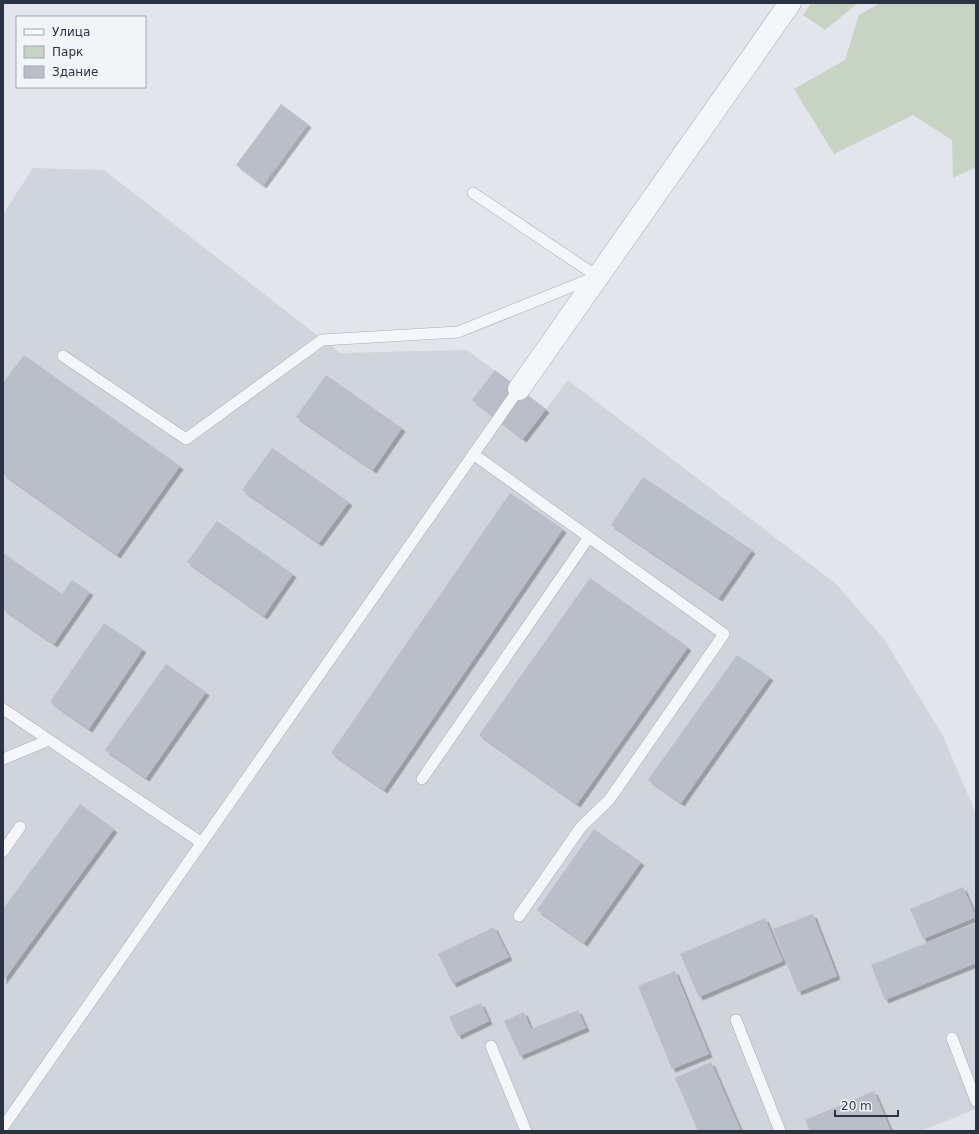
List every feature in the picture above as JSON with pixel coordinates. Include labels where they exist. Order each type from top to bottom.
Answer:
[{"type":"street","points":[[519,389],[790,3]]},
{"type":"lane","points":[[473,193],[598,277]]},
{"type":"lane","points":[[63,356],[186,439],[322,340],[458,332],[598,277]]},
{"type":"lane","points":[[3,1126],[519,389]]},
{"type":"lane","points":[[473,454],[724,634],[609,800],[581,827],[519,916]]},
{"type":"lane","points":[[422,779],[589,538]]},
{"type":"lane","points":[[3,709],[202,842]]},
{"type":"lane","points":[[3,759],[49,740]]},
{"type":"lane","points":[[3,850],[20,827]]},
{"type":"lane","points":[[736,1020],[780,1131]]},
{"type":"lane","points":[[952,1038],[976,1101]]},
{"type":"lane","points":[[491,1046],[526,1131]]},
{"type":"shaded area","points":[[33,168],[104,170],[340,353],[467,350],[546,409],[568,380],[835,583],[884,639],[943,736],[976,814],[976,1109],[921,1131],[3,1131],[3,214]]},
{"type":"green space","points":[[811,3],[858,3],[825,30],[803,15]]},
{"type":"green space","points":[[880,3],[976,3],[976,167],[953,178],[952,140],[913,115],[834,154],[794,89],[845,60],[859,15]]},
{"type":"building","points":[[281,104],[308,124],[263,185],[236,165]]},
{"type":"building","points":[[24,355],[180,466],[117,555],[3,474],[3,383]]},
{"type":"building","points":[[495,370],[546,409],[523,439],[472,400]]},
{"type":"building","points":[[326,375],[402,428],[373,470],[296,417]]},
{"type":"building","points":[[272,448],[349,502],[319,543],[242,490]]},
{"type":"building","points":[[643,477],[752,550],[719,598],[611,525]]},
{"type":"building","points":[[510,493],[563,529],[384,790],[331,753]]},
{"type":"building","points":[[217,521],[293,574],[264,616],[187,562]]},
{"type":"building","points":[[3,553],[62,594],[72,580],[90,592],[54,644],[3,609]]},
{"type":"building","points":[[590,578],[688,647],[577,804],[479,735]]},
{"type":"building","points":[[104,623],[143,649],[89,729],[50,702]]},
{"type":"building","points":[[737,655],[770,677],[681,803],[648,780]]},
{"type":"building","points":[[166,664],[206,692],[146,778],[105,750]]},
{"type":"building","points":[[80,804],[114,829],[3,981],[3,909]]},
{"type":"building","points":[[594,829],[641,862],[584,943],[537,910]]},
{"type":"building","points":[[963,887],[976,917],[923,939],[910,909]]},
{"type":"building","points":[[813,914],[837,976],[798,992],[773,929]]},
{"type":"building","points":[[765,918],[783,961],[699,997],[680,954]]},
{"type":"building","points":[[976,923],[976,963],[885,1000],[871,965]]},
{"type":"building","points":[[494,927],[509,957],[453,984],[438,954]]},
{"type":"building","points":[[675,971],[709,1054],[672,1069],[638,986]]},
{"type":"building","points":[[481,1003],[489,1021],[458,1036],[449,1017]]},
{"type":"building","points":[[578,1010],[586,1028],[520,1056],[504,1021],[524,1012],[531,1029]]},
{"type":"building","points":[[711,1062],[741,1131],[698,1131],[675,1078]]},
{"type":"building","points":[[874,1091],[891,1131],[810,1131],[805,1120]]}]
